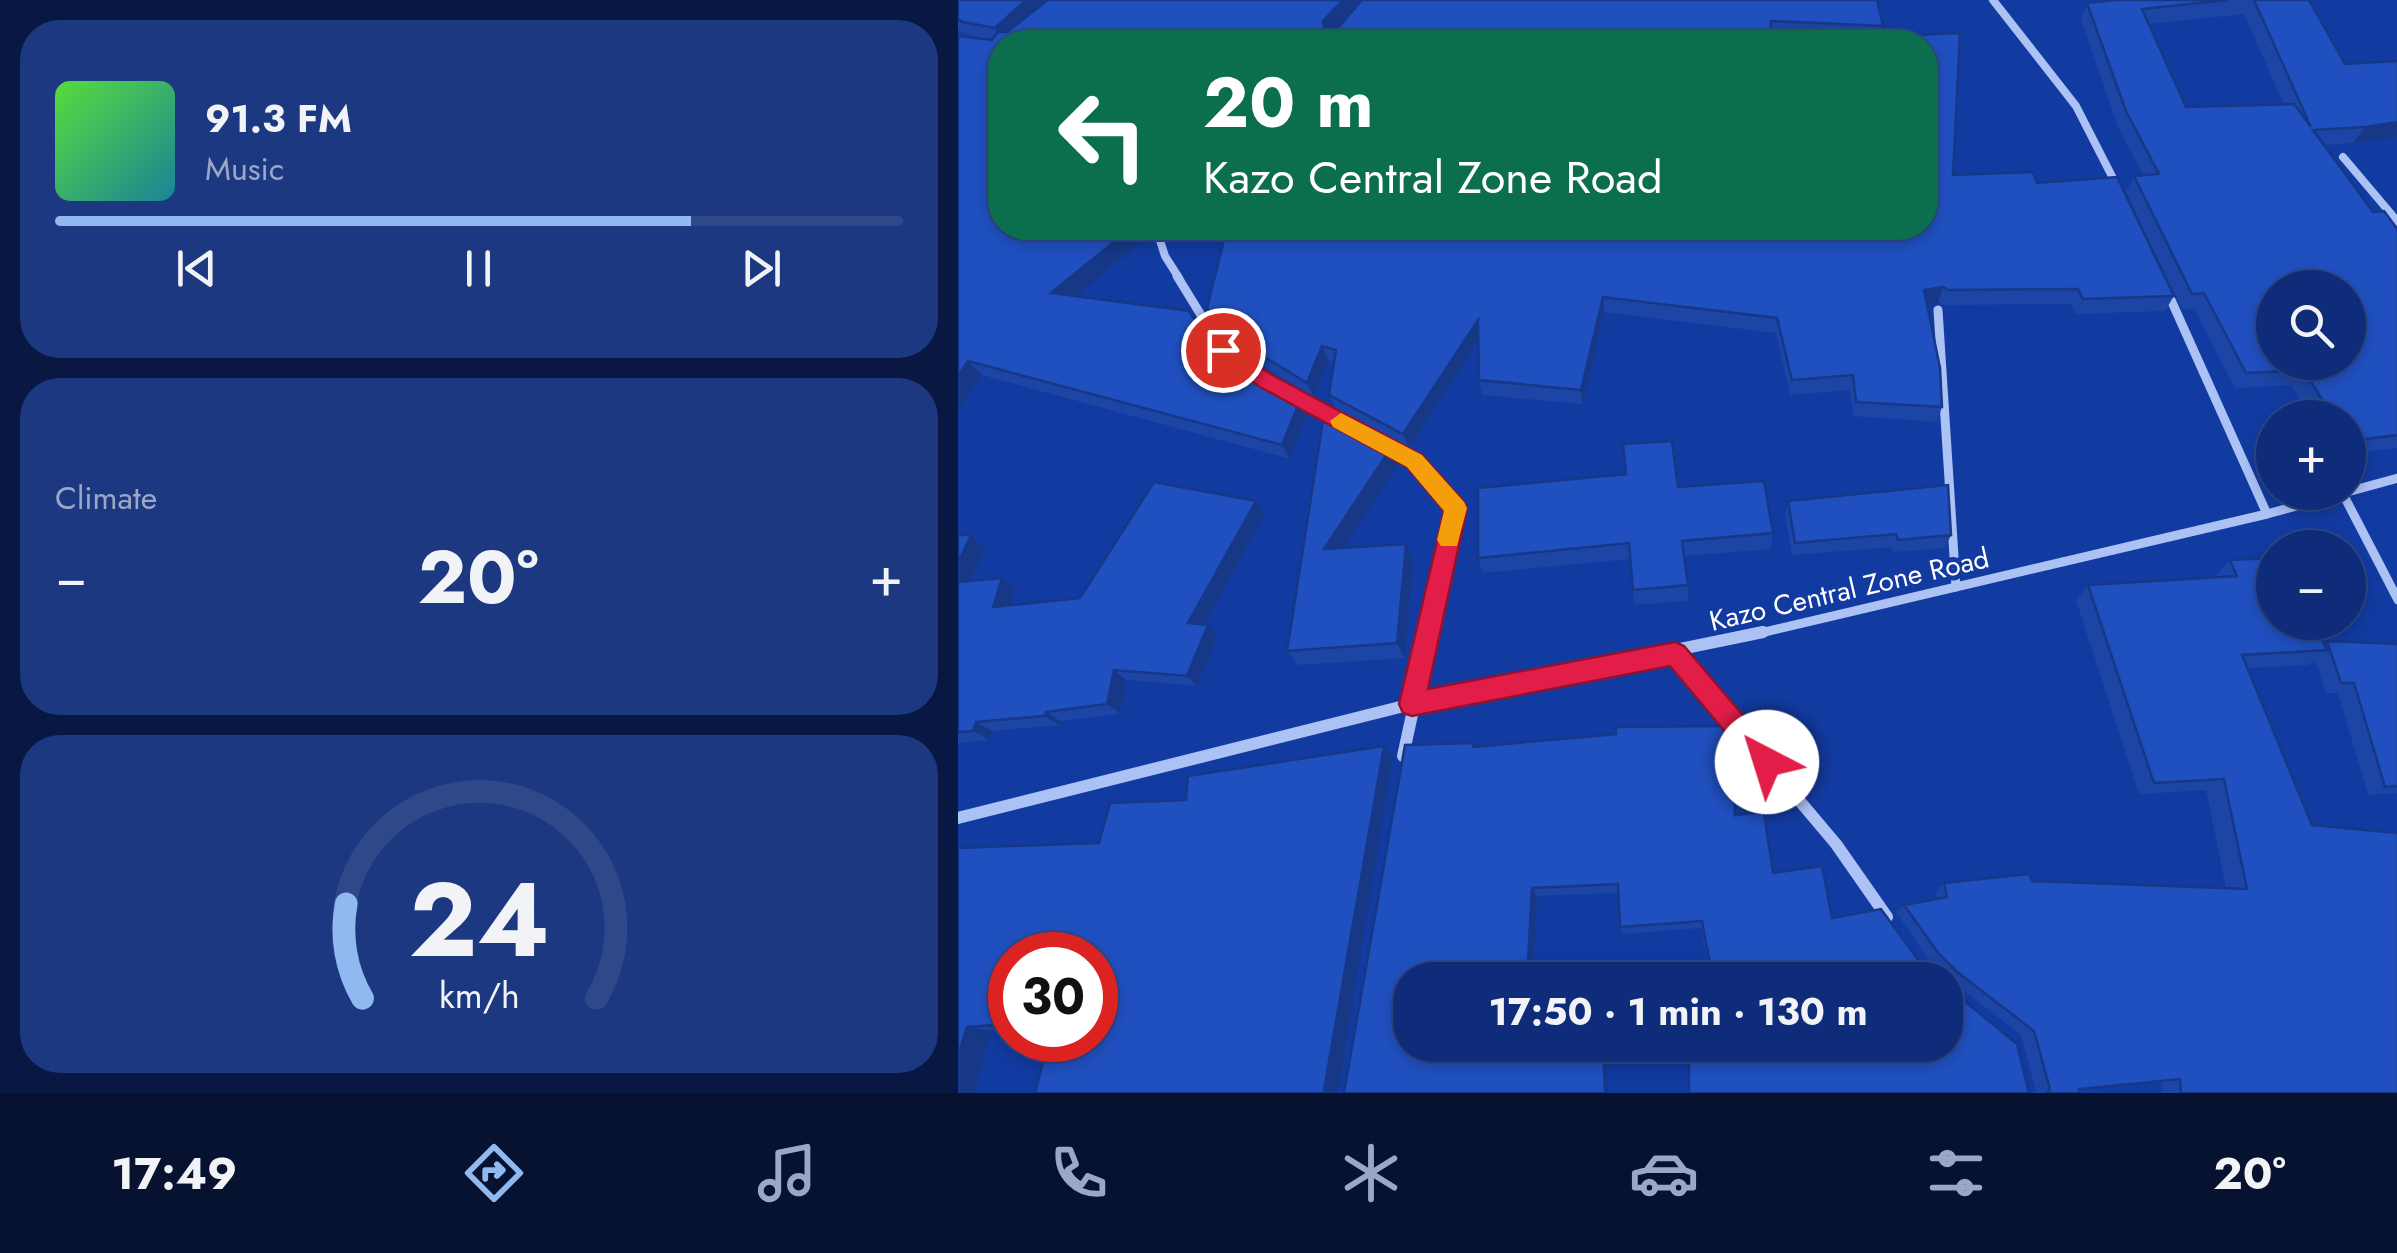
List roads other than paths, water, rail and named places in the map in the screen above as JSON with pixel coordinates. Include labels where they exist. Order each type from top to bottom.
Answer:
[{"type":"street","points":[[1993,0],[2076,106],[2124,202]]},
{"type":"street","points":[[2343,158],[2398,222]]},
{"type":"street","points":[[1159,240],[1164,256],[1223,350],[1252,371]]},
{"type":"street","points":[[2158,274],[2267,514]]},
{"type":"street","points":[[1938,310],[1956,587]]},
{"type":"street","points":[[1284,390],[1349,426]]},
{"type":"street","points":[[1382,444],[1415,461],[1456,508],[1402,762]]},
{"type":"street","name":"Kazo Central Zone Road","points":[[2366,487],[2398,478]]},
{"type":"street","name":"Kazo Central Zone Road","points":[[958,818],[1412,704],[1675,654],[2282,510]]},
{"type":"street","points":[[2350,510],[2398,600]]},
{"type":"street","points":[[1675,654],[1836,844],[1900,936]]}]
